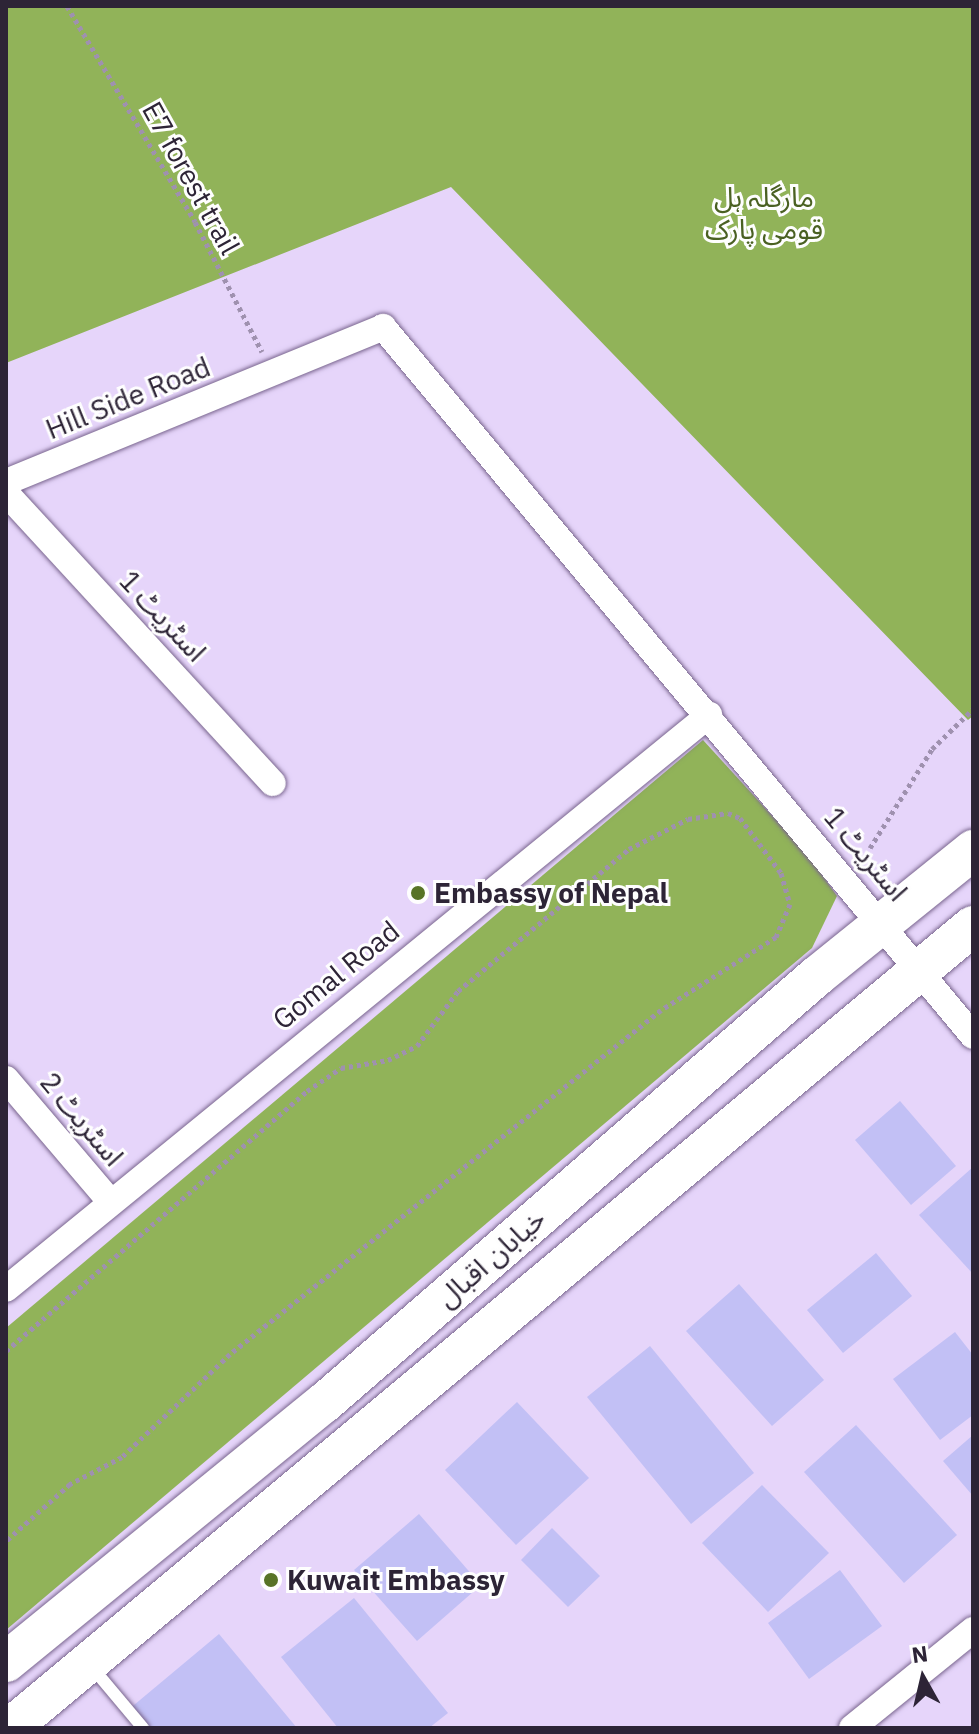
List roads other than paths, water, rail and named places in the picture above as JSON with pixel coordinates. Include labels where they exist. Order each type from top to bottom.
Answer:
[{"type":"main road","name":"خیابان اقبال","points":[[6,1662],[324,1403],[973,850]]},
{"type":"main road","name":"خیابان اقبال","points":[[10,1728],[973,926]]},
{"type":"street","name":"Hill Side Road","points":[[6,482],[383,327],[709,715]]},
{"type":"street","name":"اسٹریٹ 1","points":[[6,493],[273,783]]},
{"type":"street","name":"اسٹریٹ 1","points":[[709,715],[973,1036]]},
{"type":"street","name":"Gomal Road","points":[[6,1289],[109,1200],[709,715]]},
{"type":"street","name":"اسٹریٹ 2","points":[[6,1079],[109,1200]]},
{"type":"street","points":[[852,1728],[973,1630]]},
{"type":"lane","points":[[88,1663],[143,1728]]},
{"type":"place","name":"Embassy of Nepal","points":[[418,893]]},
{"type":"place","name":"Kuwait Embassy","points":[[271,1580]]},
{"type":"park label","name":"مارگلہ ہل قومی پارک","points":[[764,213]]}]
